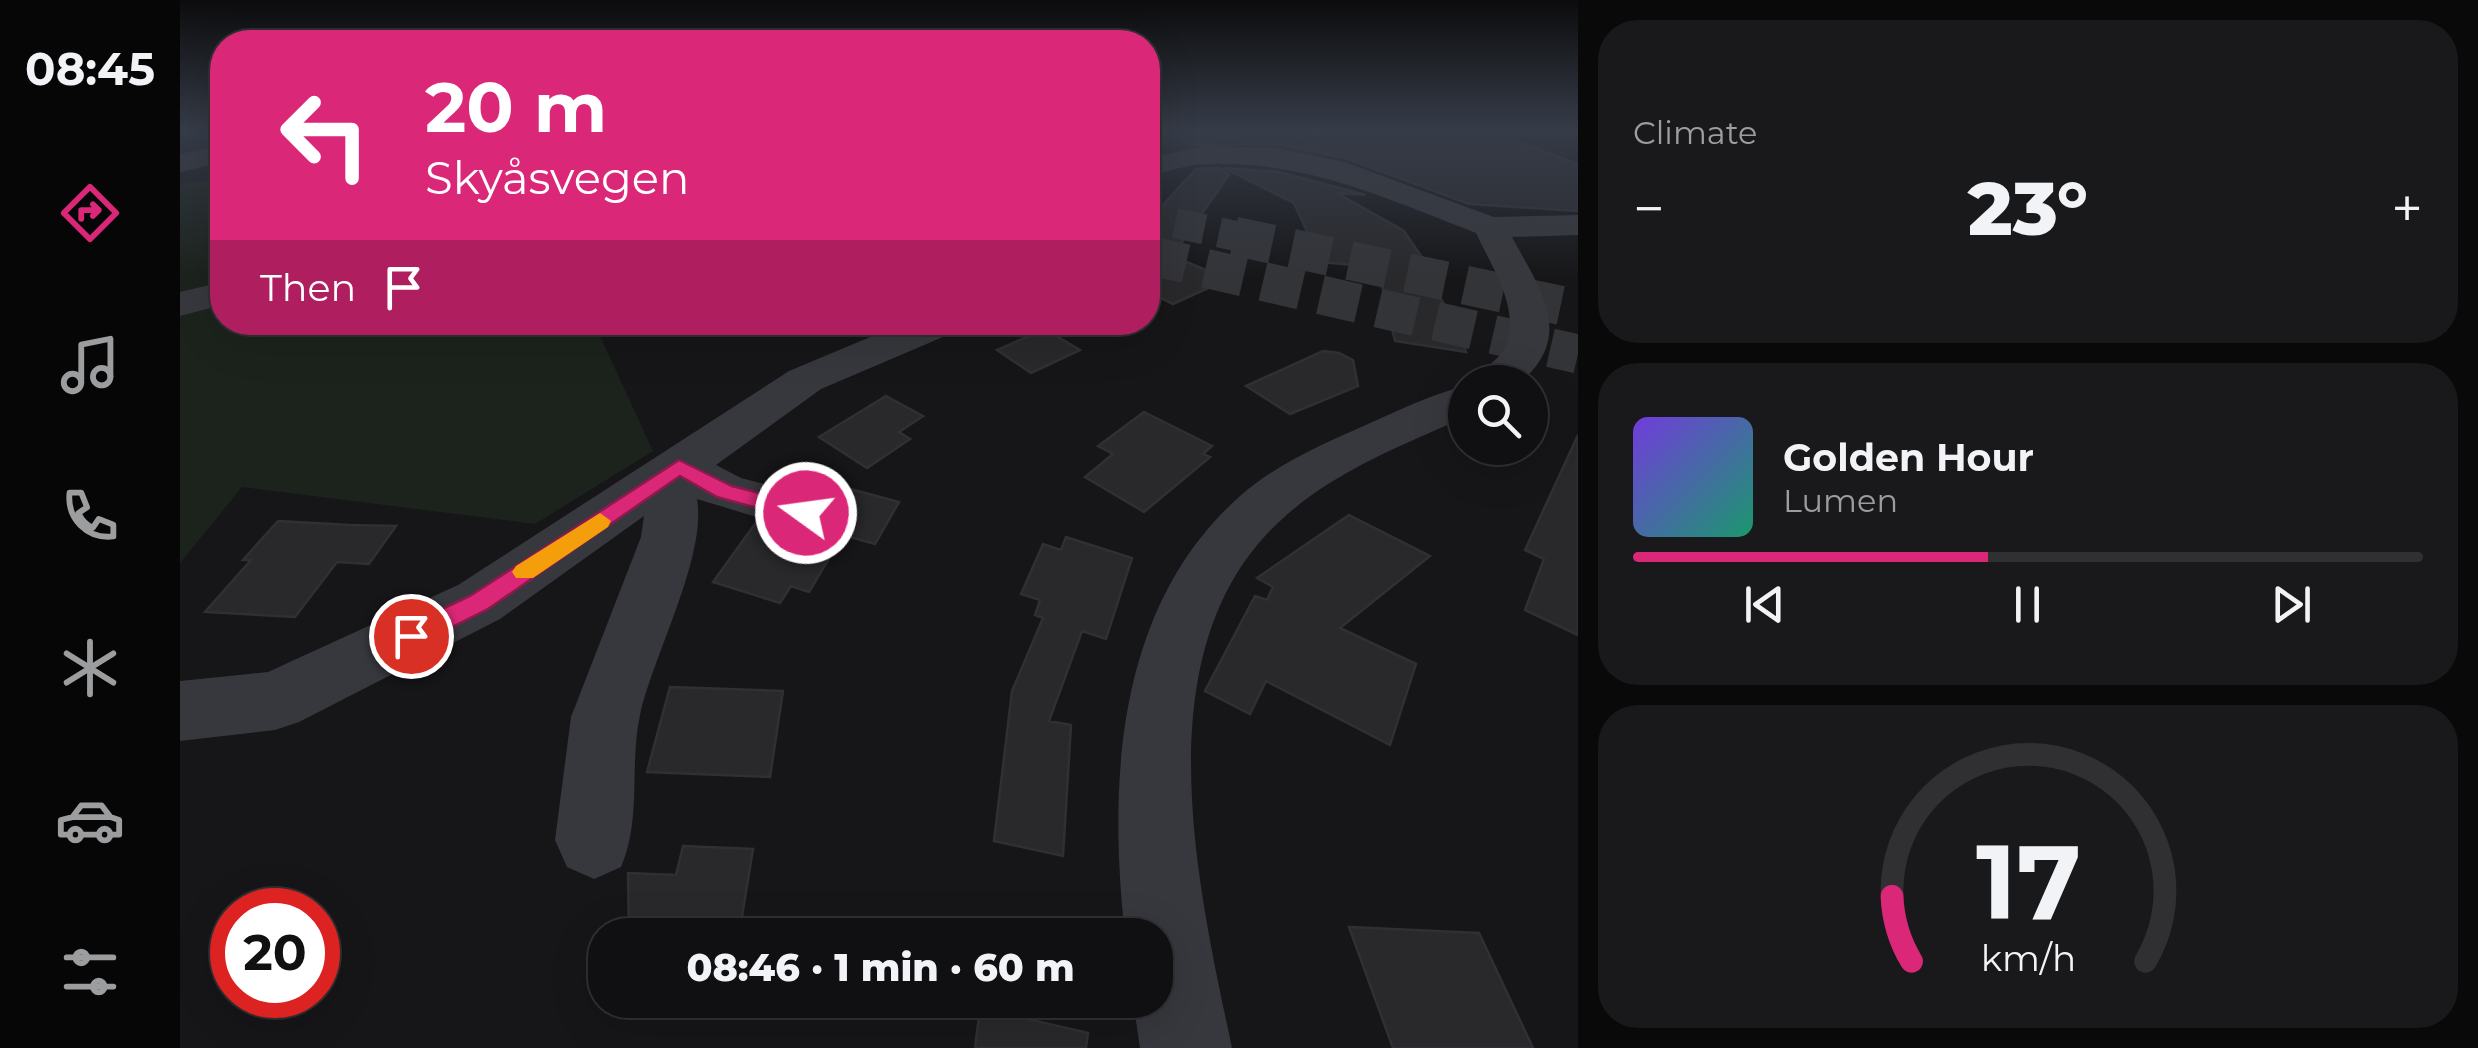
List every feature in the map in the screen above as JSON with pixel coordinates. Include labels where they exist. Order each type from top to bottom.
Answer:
[{"type":"street","points":[[1363,180],[1490,227],[1578,225]]},
{"type":"street","points":[[1490,227],[1527,301],[1532,322],[1530,344],[1517,365]]},
{"type":"street","points":[[180,304],[210,297]]},
{"type":"street","points":[[180,712],[275,702],[479,602],[805,380],[893,335]]},
{"type":"street","points":[[1186,1048],[1166,923],[1154,807],[1160,718],[1174,645],[1192,594],[1221,547],[1260,508],[1298,481],[1448,408]]},
{"type":"street","points":[[666,476],[806,513]]},
{"type":"street","points":[[594,840],[605,717],[669,537],[672,502],[666,476]]},
{"type":"shaded area","points":[[210,180],[210,335],[600,335],[653,451],[535,524],[242,487],[180,563],[180,184]]},
{"type":"building","points":[[1186,180],[1226,180],[1172,256],[1228,279],[1173,304],[1160,298],[1160,208]]},
{"type":"building","points":[[1248,180],[1309,180],[1366,195],[1337,193],[1404,231],[1440,284],[1430,283],[1456,322],[1466,352],[1395,341],[1379,273],[1356,271],[1353,265],[1321,262],[1294,203]]},
{"type":"building","points":[[1404,180],[1578,180],[1578,211],[1469,204]]},
{"type":"building","points":[[1031,335],[1055,335],[1080,350],[1031,373],[997,350]]},
{"type":"building","points":[[1323,351],[1353,360],[1358,386],[1290,414],[1246,386]]},
{"type":"building","points":[[886,396],[923,416],[899,432],[910,439],[867,468],[819,437]]},
{"type":"building","points":[[1144,412],[1212,446],[1203,454],[1210,457],[1144,512],[1085,477],[1113,454],[1098,446]]},
{"type":"building","points":[[1578,435],[1578,635],[1525,610],[1544,559],[1525,550]]},
{"type":"building","points":[[847,488],[899,502],[875,544],[825,530]]},
{"type":"building","points":[[1349,515],[1430,556],[1340,628],[1416,664],[1390,745],[1266,681],[1250,714],[1205,691],[1255,596],[1267,600],[1273,587],[1257,578]]},
{"type":"building","points":[[278,521],[396,526],[369,564],[337,562],[295,617],[205,612],[251,560],[243,560]]},
{"type":"building","points":[[757,521],[805,536],[824,530],[843,535],[809,592],[791,586],[780,603],[713,582]]},
{"type":"building","points":[[1066,537],[1132,558],[1106,639],[1082,631],[1049,721],[1071,725],[1063,856],[994,841],[1012,691],[1043,618],[1035,615],[1040,600],[1021,594],[1043,544],[1061,550]]},
{"type":"building","points":[[670,687],[783,691],[770,777],[647,772]]},
{"type":"building","points":[[683,846],[753,849],[742,918],[629,918],[628,873],[676,875]]},
{"type":"building","points":[[1349,927],[1479,933],[1533,1048],[1393,1048]]},
{"type":"building","points":[[979,1018],[1023,1018],[1088,1033],[1086,1048],[975,1048]]},
{"type":"tunnel","points":[[1175,223],[1245,238]]},
{"type":"tunnel","points":[[1234,236],[1578,309]]},
{"type":"tunnel","points":[[1160,258],[1578,354]]},
{"type":"slow traffic","points":[[525,572],[600,521]]},
{"type":"route","points":[[411,636],[479,602],[679,467],[725,492],[806,513]]}]
